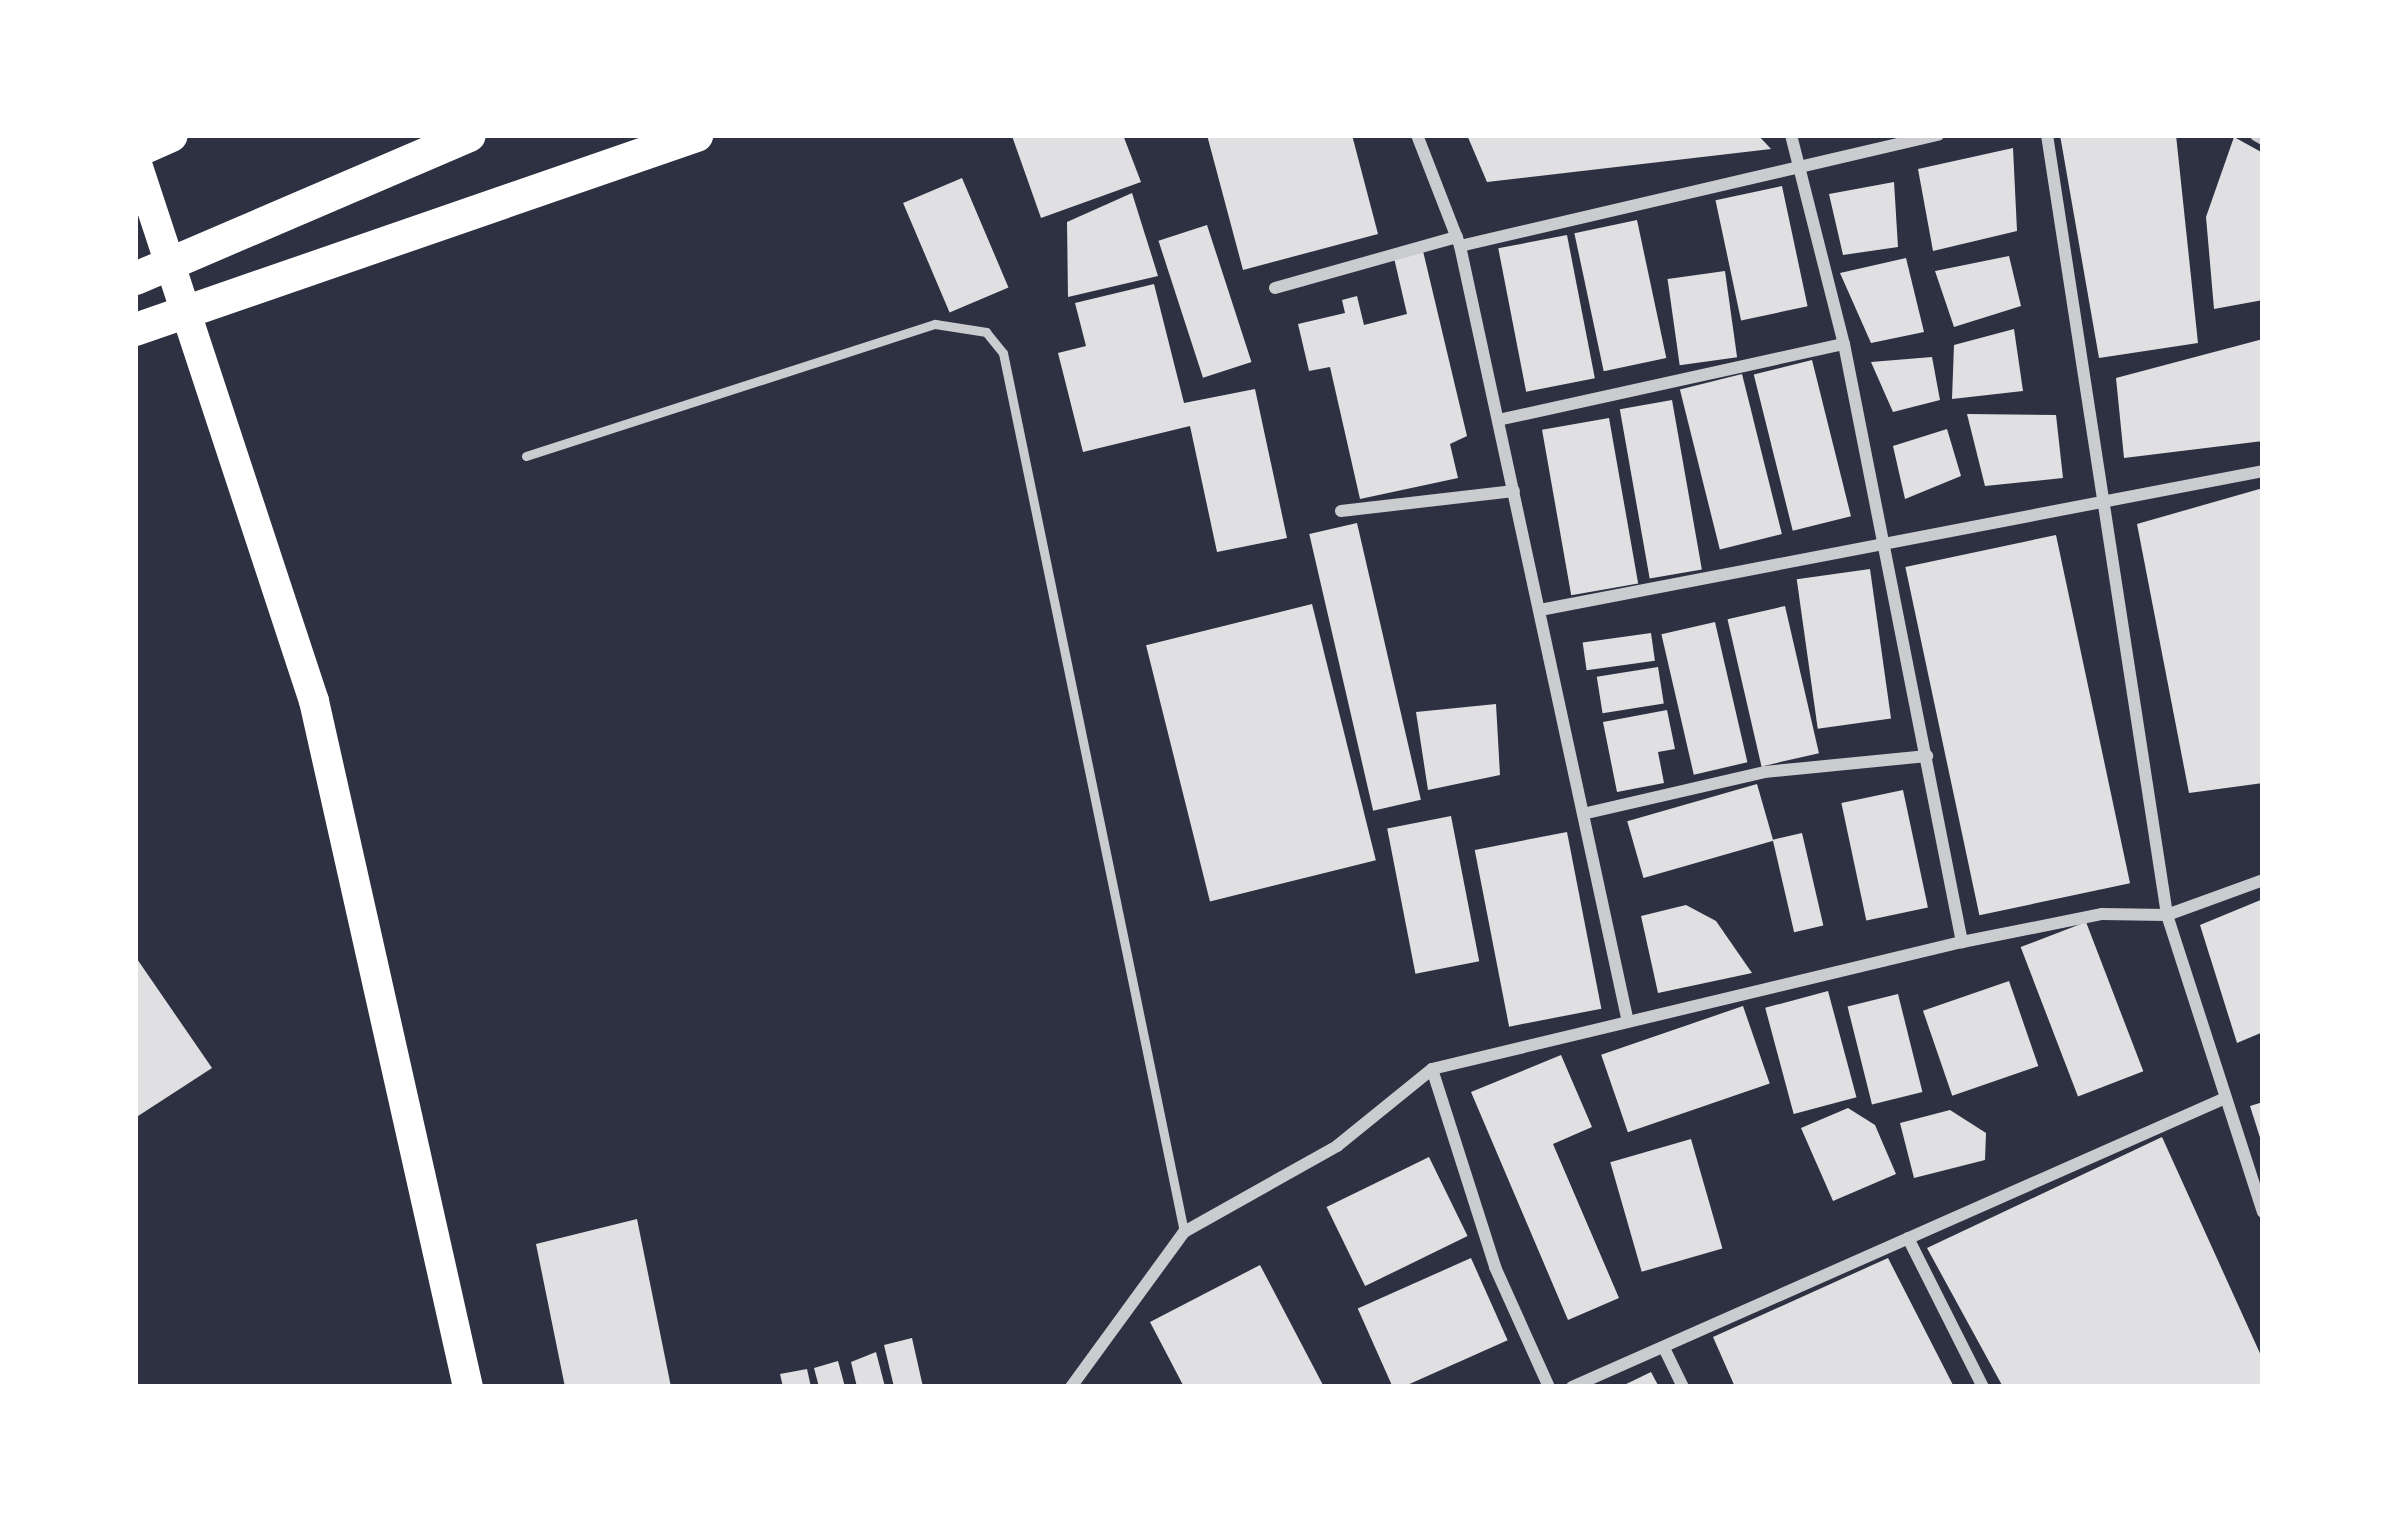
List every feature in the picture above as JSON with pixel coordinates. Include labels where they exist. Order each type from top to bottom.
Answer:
[{"type":"highway","points":[[135,155],[171,135]]},
{"type":"highway","points":[[135,278],[469,135]]},
{"type":"highway","points":[[135,329],[695,135]]},
{"type":"main road","points":[[135,155],[314,701],[468,1387]]},
{"type":"street","points":[[1417,135],[1458,242],[1587,812],[1627,1018]]},
{"type":"street","points":[[1790,135],[1806,171],[1844,344],[1962,942]]},
{"type":"street","points":[[1275,288],[1458,242],[1806,171],[1938,135]]},
{"type":"street","points":[[2047,135],[2167,915],[2223,1100],[2263,1212]]},
{"type":"street","points":[[1498,419],[1844,344]]},
{"type":"street","points":[[1540,610],[1885,551],[2263,471]]},
{"type":"street","points":[[1341,511],[1514,491]]},
{"type":"street","points":[[1587,812],[1764,772],[1927,756]]},
{"type":"street","points":[[1071,1387],[1184,1232],[1336,1146],[1432,1069],[1627,1018],[1962,942],[2102,914],[2167,915],[2263,880]]},
{"type":"street","points":[[1432,1069],[1495,1267],[1549,1387]]},
{"type":"street","points":[[1572,1387],[1665,1350],[2223,1100]]},
{"type":"street","points":[[1908,1238],[1983,1387]]},
{"type":"street","points":[[1665,1350],[1683,1387]]},
{"type":"lane","points":[[526,456],[935,324],[986,332],[1003,353],[1184,1232]]},
{"type":"building","points":[[1123,135],[1141,182],[1041,218],[1012,136]]},
{"type":"building","points":[[1207,135],[1352,135],[1378,234],[1243,270]]},
{"type":"building","points":[[1467,135],[1758,135],[1771,149],[1487,182]]},
{"type":"building","points":[[2060,135],[2176,135],[2198,343],[2099,358]]},
{"type":"building","points":[[2234,137],[2263,153],[2263,300],[2214,309],[2206,217]]},
{"type":"building","points":[[2013,148],[2017,231],[1933,251],[1918,169]]},
{"type":"building","points":[[962,178],[1008,288],[950,313],[903,203]]},
{"type":"building","points":[[1894,182],[1898,247],[1843,255],[1829,194]]},
{"type":"building","points":[[1782,186],[1808,306],[1741,320],[1715,200]]},
{"type":"building","points":[[1132,193],[1158,276],[1068,297],[1067,222]]},
{"type":"building","points":[[1637,220],[1666,358],[1604,371],[1574,233]]},
{"type":"building","points":[[1207,225],[1251,362],[1203,378],[1158,241]]},
{"type":"building","points":[[1567,235],[1595,378],[1526,392],[1498,248]]},
{"type":"building","points":[[1423,251],[1467,436],[1450,444],[1458,478],[1360,499],[1330,367],[1309,371],[1298,324],[1345,313],[1342,300],[1357,296],[1364,325],[1407,314],[1394,258]]},
{"type":"building","points":[[2009,256],[2021,306],[1954,327],[1935,271]]},
{"type":"building","points":[[1906,258],[1924,332],[1871,343],[1840,273]]},
{"type":"building","points":[[1725,271],[1737,357],[1680,365],[1668,279]]},
{"type":"building","points":[[1154,284],[1184,403],[1255,389],[1287,538],[1217,552],[1190,426],[1083,452],[1058,353],[1086,346],[1075,303]]},
{"type":"building","points":[[2014,329],[2023,391],[1952,399],[1954,345]]},
{"type":"building","points":[[2263,339],[2263,441],[2124,458],[2116,378]]},
{"type":"building","points":[[1932,357],[1940,400],[1893,412],[1871,362]]},
{"type":"building","points":[[1812,360],[1851,516],[1793,531],[1754,375]]},
{"type":"building","points":[[1742,374],[1782,534],[1720,550],[1680,389]]},
{"type":"building","points":[[1672,400],[1702,569],[1650,579],[1620,409]]},
{"type":"building","points":[[1967,414],[2056,415],[2063,478],[1985,486]]},
{"type":"building","points":[[1609,418],[1638,583],[1571,595],[1542,430]]},
{"type":"building","points":[[1947,429],[1961,476],[1905,499],[1893,446]]},
{"type":"building","points":[[2263,488],[2263,783],[2189,793],[2137,524]]},
{"type":"building","points":[[1357,523],[1421,800],[1373,811],[1309,534]]},
{"type":"building","points":[[2056,535],[2130,883],[1979,915],[1905,567]]},
{"type":"building","points":[[1870,569],[1891,719],[1818,729],[1797,579]]},
{"type":"building","points":[[1312,604],[1376,860],[1210,902],[1146,645]]},
{"type":"building","points":[[1785,606],[1819,753],[1761,766],[1728,619]]},
{"type":"building","points":[[1715,622],[1747,762],[1694,775],[1661,634]]},
{"type":"building","points":[[1651,633],[1655,661],[1587,670],[1583,643]]},
{"type":"building","points":[[1658,667],[1664,704],[1603,713],[1597,677]]},
{"type":"building","points":[[1496,704],[1500,775],[1428,790],[1416,712]]},
{"type":"building","points":[[1667,710],[1675,749],[1658,752],[1664,783],[1617,792],[1603,722]]},
{"type":"building","points":[[1757,784],[1773,841],[1643,878],[1627,821]]},
{"type":"building","points":[[1903,790],[1928,907],[1866,920],[1841,803]]},
{"type":"building","points":[[1451,816],[1479,961],[1415,974],[1387,828]]},
{"type":"building","points":[[1567,832],[1601,1009],[1509,1027],[1475,850]]},
{"type":"building","points":[[1802,833],[1823,926],[1794,932],[1773,840]]},
{"type":"building","points":[[2263,899],[2263,1032],[2237,1043],[2200,925]]},
{"type":"building","points":[[1686,905],[1716,921],[1752,973],[1658,993],[1641,916]]},
{"type":"building","points":[[2086,922],[2143,1071],[2078,1096],[2021,947]]},
{"type":"building","points":[[135,956],[212,1068],[135,1118]]},
{"type":"building","points":[[2009,981],[2038,1066],[1952,1096],[1923,1011]]},
{"type":"building","points":[[1828,991],[1856,1097],[1794,1114],[1765,1008]]},
{"type":"building","points":[[1898,994],[1922,1092],[1872,1105],[1848,1007]]},
{"type":"building","points":[[1743,1006],[1770,1084],[1628,1132],[1601,1055]]},
{"type":"building","points":[[1561,1055],[1592,1127],[1553,1144],[1619,1298],[1568,1320],[1471,1092]]},
{"type":"building","points":[[2263,1102],[2263,1144],[2262,1144],[2250,1106]]},
{"type":"building","points":[[1848,1108],[1875,1125],[1896,1174],[1833,1201],[1801,1128]]},
{"type":"building","points":[[1950,1110],[1986,1133],[1985,1160],[1914,1178],[1900,1123]]},
{"type":"building","points":[[2162,1137],[2263,1360],[2263,1387],[2003,1387],[1927,1248]]},
{"type":"building","points":[[1691,1139],[1722,1249],[1642,1272],[1610,1162]]},
{"type":"building","points":[[1429,1157],[1468,1236],[1365,1286],[1327,1207]]},
{"type":"building","points":[[637,1219],[671,1387],[565,1387],[536,1244]]},
{"type":"building","points":[[1471,1258],[1508,1340],[1403,1387],[1393,1387],[1358,1308]]},
{"type":"building","points":[[1888,1258],[1954,1387],[1735,1387],[1713,1337]]},
{"type":"building","points":[[1260,1265],[1324,1387],[1184,1387],[1150,1322]]},
{"type":"building","points":[[912,1338],[923,1387],[894,1387],[884,1345]]},
{"type":"building","points":[[876,1352],[885,1387],[857,1387],[851,1362]]},
{"type":"building","points":[[838,1361],[845,1387],[819,1387],[814,1368]]},
{"type":"building","points":[[807,1369],[811,1387],[783,1387],[780,1374]]},
{"type":"building","points":[[1651,1372],[1659,1387],[1620,1387]]}]
